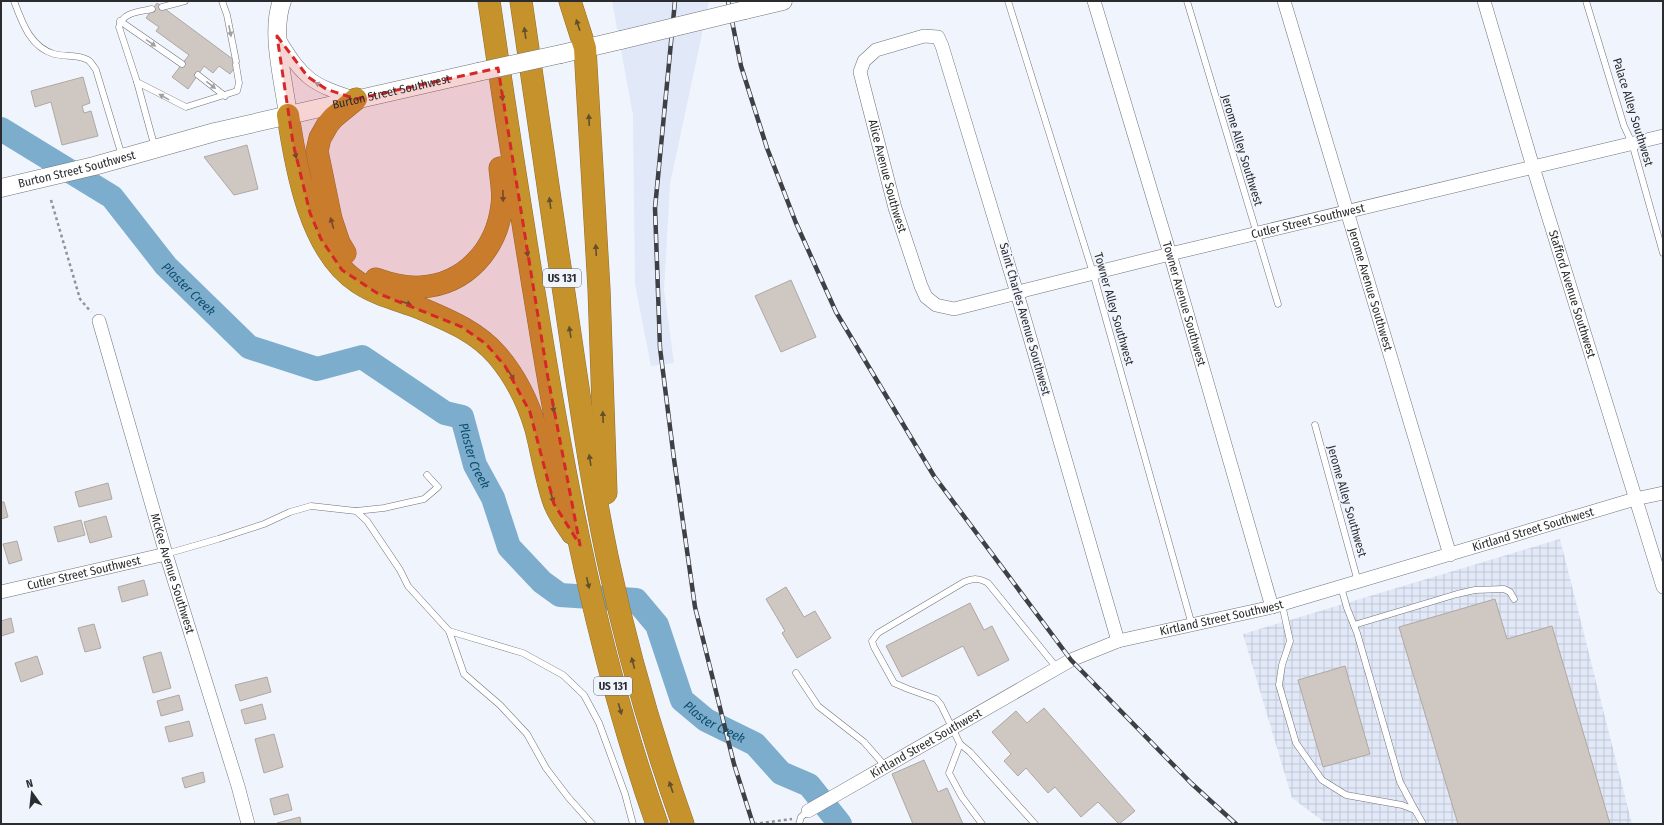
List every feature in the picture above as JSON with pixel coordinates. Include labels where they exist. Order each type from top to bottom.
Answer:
[{"type":"highway","name":"US 131","points":[[489,1],[507,130],[548,378],[580,545],[594,610],[618,702],[656,824]]},
{"type":"highway","name":"US 131","points":[[521,1],[580,402],[608,556],[623,621],[647,710],[683,824]]},
{"type":"highway","points":[[570,1],[585,48],[606,464],[608,556]]},
{"type":"highway","points":[[356,99],[334,117],[328,124],[317,146],[318,160],[326,199],[334,232],[348,258],[375,279],[399,286],[422,287],[447,281],[472,267],[487,250],[494,239],[500,217],[502,190],[499,159],[507,130]]},
{"type":"highway","points":[[288,115],[306,201],[315,226],[328,251],[342,270],[357,282],[377,293],[414,306],[462,327],[474,334],[496,353],[516,382],[530,412],[554,504],[580,545]]},
{"type":"main road","points":[[282,1],[277,16],[277,36],[288,115]]},
{"type":"main road","name":"Burton Street Southwest","points":[[1,188],[94,166],[215,132],[561,54],[783,1]]},
{"type":"street","name":"Towner Avenue Southwest","points":[[1094,1],[1277,605]]},
{"type":"street","name":"Jerome Avenue Southwest","points":[[1284,1],[1450,555]]},
{"type":"street","name":"Stafford Avenue Southwest","points":[[1484,1],[1663,587]]},
{"type":"street","points":[[277,36],[296,66],[308,77],[326,89],[356,99]]},
{"type":"street","name":"Saint Charles Avenue Southwest","points":[[898,43],[924,36],[938,37],[942,46],[1017,293],[1118,641]]},
{"type":"street","name":"Alice Avenue Southwest","points":[[898,43],[876,50],[864,61],[860,72],[894,208],[921,286],[926,297],[936,305],[954,308]]},
{"type":"street","name":"Cutler Street Southwest","points":[[954,308],[1170,254],[1663,136]]},
{"type":"street","name":"McKee Avenue Southwest","points":[[99,321],[166,554],[238,786],[248,824]]},
{"type":"street","name":"Kirtland Street Southwest","points":[[803,818],[832,796],[1071,660],[1118,641],[1277,605],[1635,499],[1663,493]]},
{"type":"street","name":"Cutler Street Southwest","points":[[1,592],[166,554]]},
{"type":"lane","points":[[14,1],[30,37],[40,47],[54,54],[74,56],[88,60],[96,70],[122,158]]},
{"type":"lane","points":[[162,7],[185,1]]},
{"type":"lane","points":[[136,82],[186,107],[237,91],[239,83],[236,63],[227,15],[222,1]]},
{"type":"lane","name":"Towner Alley Southwest","points":[[1008,1],[1093,274],[1192,625]]},
{"type":"lane","name":"Jerome Alley Southwest","points":[[1187,1],[1278,304]]},
{"type":"lane","name":"Palace Alley Southwest","points":[[1586,1],[1624,126],[1632,143],[1663,253]]},
{"type":"lane","points":[[152,9],[124,16],[120,21],[119,27],[155,148]]},
{"type":"lane","points":[[120,21],[182,64]]},
{"type":"lane","points":[[198,75],[225,96]]},
{"type":"lane","name":"Jerome Alley Southwest","points":[[1315,425],[1358,582]]},
{"type":"lane","points":[[166,554],[264,524],[290,512],[311,506],[356,512],[384,508],[424,499],[438,487],[427,475]]},
{"type":"lane","points":[[356,512],[367,521],[400,570],[408,586],[449,631],[464,674],[500,705],[527,734],[546,768],[568,797],[592,824]]},
{"type":"lane","points":[[1035,824],[970,752],[960,744],[953,727],[936,699],[894,683],[872,641],[878,633],[964,582],[973,578],[980,578],[988,583],[1058,668]]},
{"type":"lane","points":[[1341,587],[1379,705],[1400,782],[1423,824]]},
{"type":"lane","points":[[1354,625],[1475,590],[1504,589],[1510,592],[1514,599]]},
{"type":"lane","points":[[1277,605],[1290,641],[1282,665],[1279,685],[1296,743],[1322,780],[1346,795],[1402,805],[1415,810]]},
{"type":"lane","points":[[449,631],[523,653],[563,675],[584,695],[599,724],[625,794],[633,824]]},
{"type":"lane","points":[[796,673],[818,706],[864,742],[885,766]]},
{"type":"lane","points":[[960,744],[949,773],[962,797],[982,824]]},
{"type":"path","points":[[51,200],[80,299],[99,321]]},
{"type":"path","points":[[754,824],[803,818]]},
{"type":"highlighted area","points":[[277,36],[308,77],[326,89],[356,99],[498,68],[548,378],[580,545],[554,504],[530,412],[505,366],[486,344],[462,327],[377,293],[342,270],[321,239],[310,213],[293,143]]},
{"type":"shaded area","points":[[612,1],[709,1],[670,184],[664,290],[674,363],[651,366],[635,284],[633,115]]},
{"type":"shaded area","points":[[1560,539],[1632,824],[1327,824],[1292,798],[1243,634]]},
{"type":"building","points":[[157,3],[238,63],[230,74],[219,66],[213,73],[204,66],[188,89],[172,77],[189,55],[156,31],[159,27],[146,18]]},
{"type":"building","points":[[83,77],[90,103],[82,106],[84,113],[91,111],[98,136],[62,145],[51,102],[35,107],[31,91]]},
{"type":"building","points":[[247,145],[258,189],[234,195],[204,157]]},
{"type":"building","points":[[791,280],[816,337],[781,352],[755,296]]},
{"type":"building","points":[[108,483],[112,499],[79,507],[75,492]]},
{"type":"building","points":[[1,502],[4,502],[8,517],[1,519]]},
{"type":"building","points":[[106,516],[112,537],[90,543],[84,522]]},
{"type":"building","points":[[81,520],[85,535],[58,542],[54,527]]},
{"type":"building","points":[[17,541],[22,560],[9,564],[3,544]]},
{"type":"building","points":[[144,580],[148,595],[122,602],[118,587]]},
{"type":"building","points":[[786,587],[804,617],[815,611],[831,638],[797,658],[782,633],[785,631],[766,599]]},
{"type":"building","points":[[1495,599],[1507,639],[1552,626],[1610,824],[1458,824],[1399,627]]},
{"type":"building","points":[[970,603],[984,630],[992,626],[1009,660],[978,676],[963,646],[902,677],[886,646]]},
{"type":"building","points":[[11,618],[14,632],[1,636],[1,621]]},
{"type":"building","points":[[94,624],[101,648],[85,652],[78,628]]},
{"type":"building","points":[[161,652],[171,688],[153,693],[143,657]]},
{"type":"building","points":[[37,656],[43,674],[21,682],[15,663]]},
{"type":"building","points":[[1345,666],[1370,754],[1323,767],[1298,680]]},
{"type":"building","points":[[267,677],[271,692],[240,701],[235,685]]},
{"type":"building","points":[[179,695],[183,710],[161,716],[157,701]]},
{"type":"building","points":[[262,704],[266,719],[245,724],[241,710]]},
{"type":"building","points":[[1044,708],[1135,811],[1119,824],[1098,802],[1081,817],[1055,787],[1048,793],[1026,768],[1018,776],[1004,761],[1011,754],[992,732],[1016,711],[1027,723]]},
{"type":"building","points":[[189,721],[193,736],[169,742],[165,727]]},
{"type":"building","points":[[274,734],[283,767],[264,773],[255,739]]},
{"type":"building","points":[[924,760],[938,792],[947,788],[963,824],[913,824],[892,774]]},
{"type":"building","points":[[203,772],[205,782],[185,788],[182,778]]},
{"type":"building","points":[[288,794],[292,810],[274,815],[270,799]]},
{"type":"building","points":[[300,817],[301,824],[277,824],[277,823]]},
{"type":"waterway","name":"Plaster Creek","points":[[1,129],[112,197],[166,266],[249,347],[317,369],[362,357],[445,413],[462,417],[475,465],[493,498],[509,547],[542,582],[560,595],[636,600],[657,625],[682,700],[706,720],[755,744],[781,773],[809,785],[840,824]]},
{"type":"railway","points":[[675,1],[655,208],[660,348],[695,607],[734,764],[753,824]]},
{"type":"railway","points":[[728,1],[741,66],[767,148],[796,223],[836,312],[934,476],[1071,660],[1191,783],[1236,824]]}]
